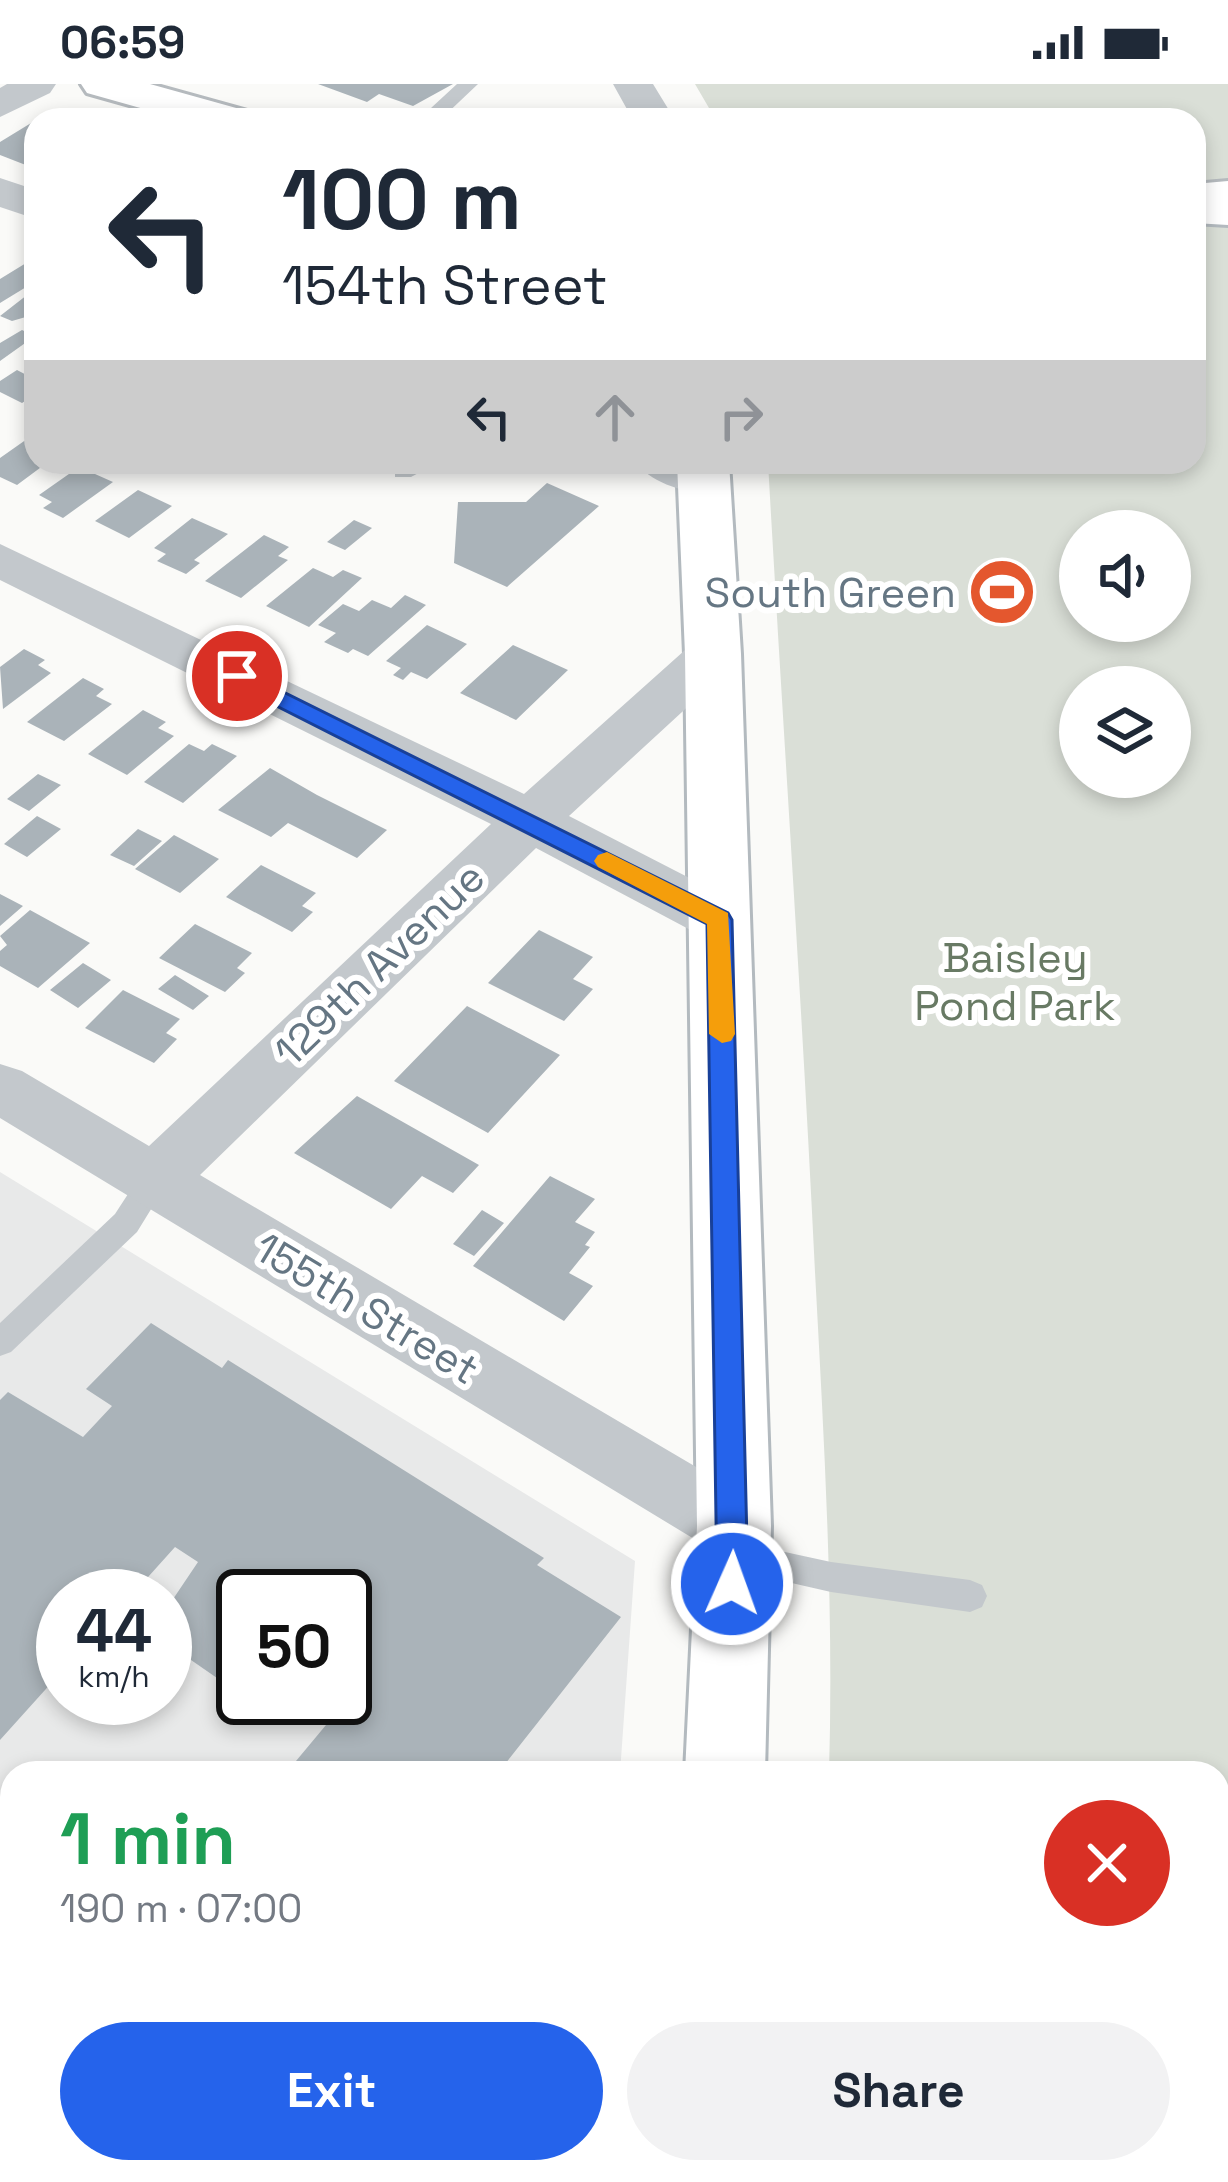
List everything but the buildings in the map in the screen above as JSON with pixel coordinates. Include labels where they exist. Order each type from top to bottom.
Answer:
[{"type":"main road","points":[[102,84],[189,108]]},
{"type":"main road","points":[[691,474],[713,654],[734,1541],[725,1761]]},
{"type":"street","points":[[0,105],[35,84]]},
{"type":"street","points":[[0,560],[530,820],[719,920]]},
{"type":"street","name":"129th Avenue","points":[[154,1180],[530,820],[713,654]]},
{"type":"street","name":"155th Street","points":[[0,1088],[734,1541]]},
{"type":"lane","points":[[441,108],[468,84]]},
{"type":"lane","points":[[0,1342],[126,1223],[154,1180]]},
{"type":"lane","points":[[734,1541],[831,1577],[970,1596]]},
{"type":"shaded area","points":[[0,1172],[635,1561],[621,1761],[0,1761]]},
{"type":"green space","name":"Baisley Pond Park","points":[[695,84],[1228,84],[1228,1761],[829,1761],[825,1460],[769,474],[1206,474],[1206,108],[709,108]]},
{"type":"slow traffic","points":[[607,861],[719,920],[722,1034]]},
{"type":"place","name":"South Green","points":[[1002,592]]},
{"type":"route","points":[[237,676],[530,820],[719,920],[732,1584]]}]
